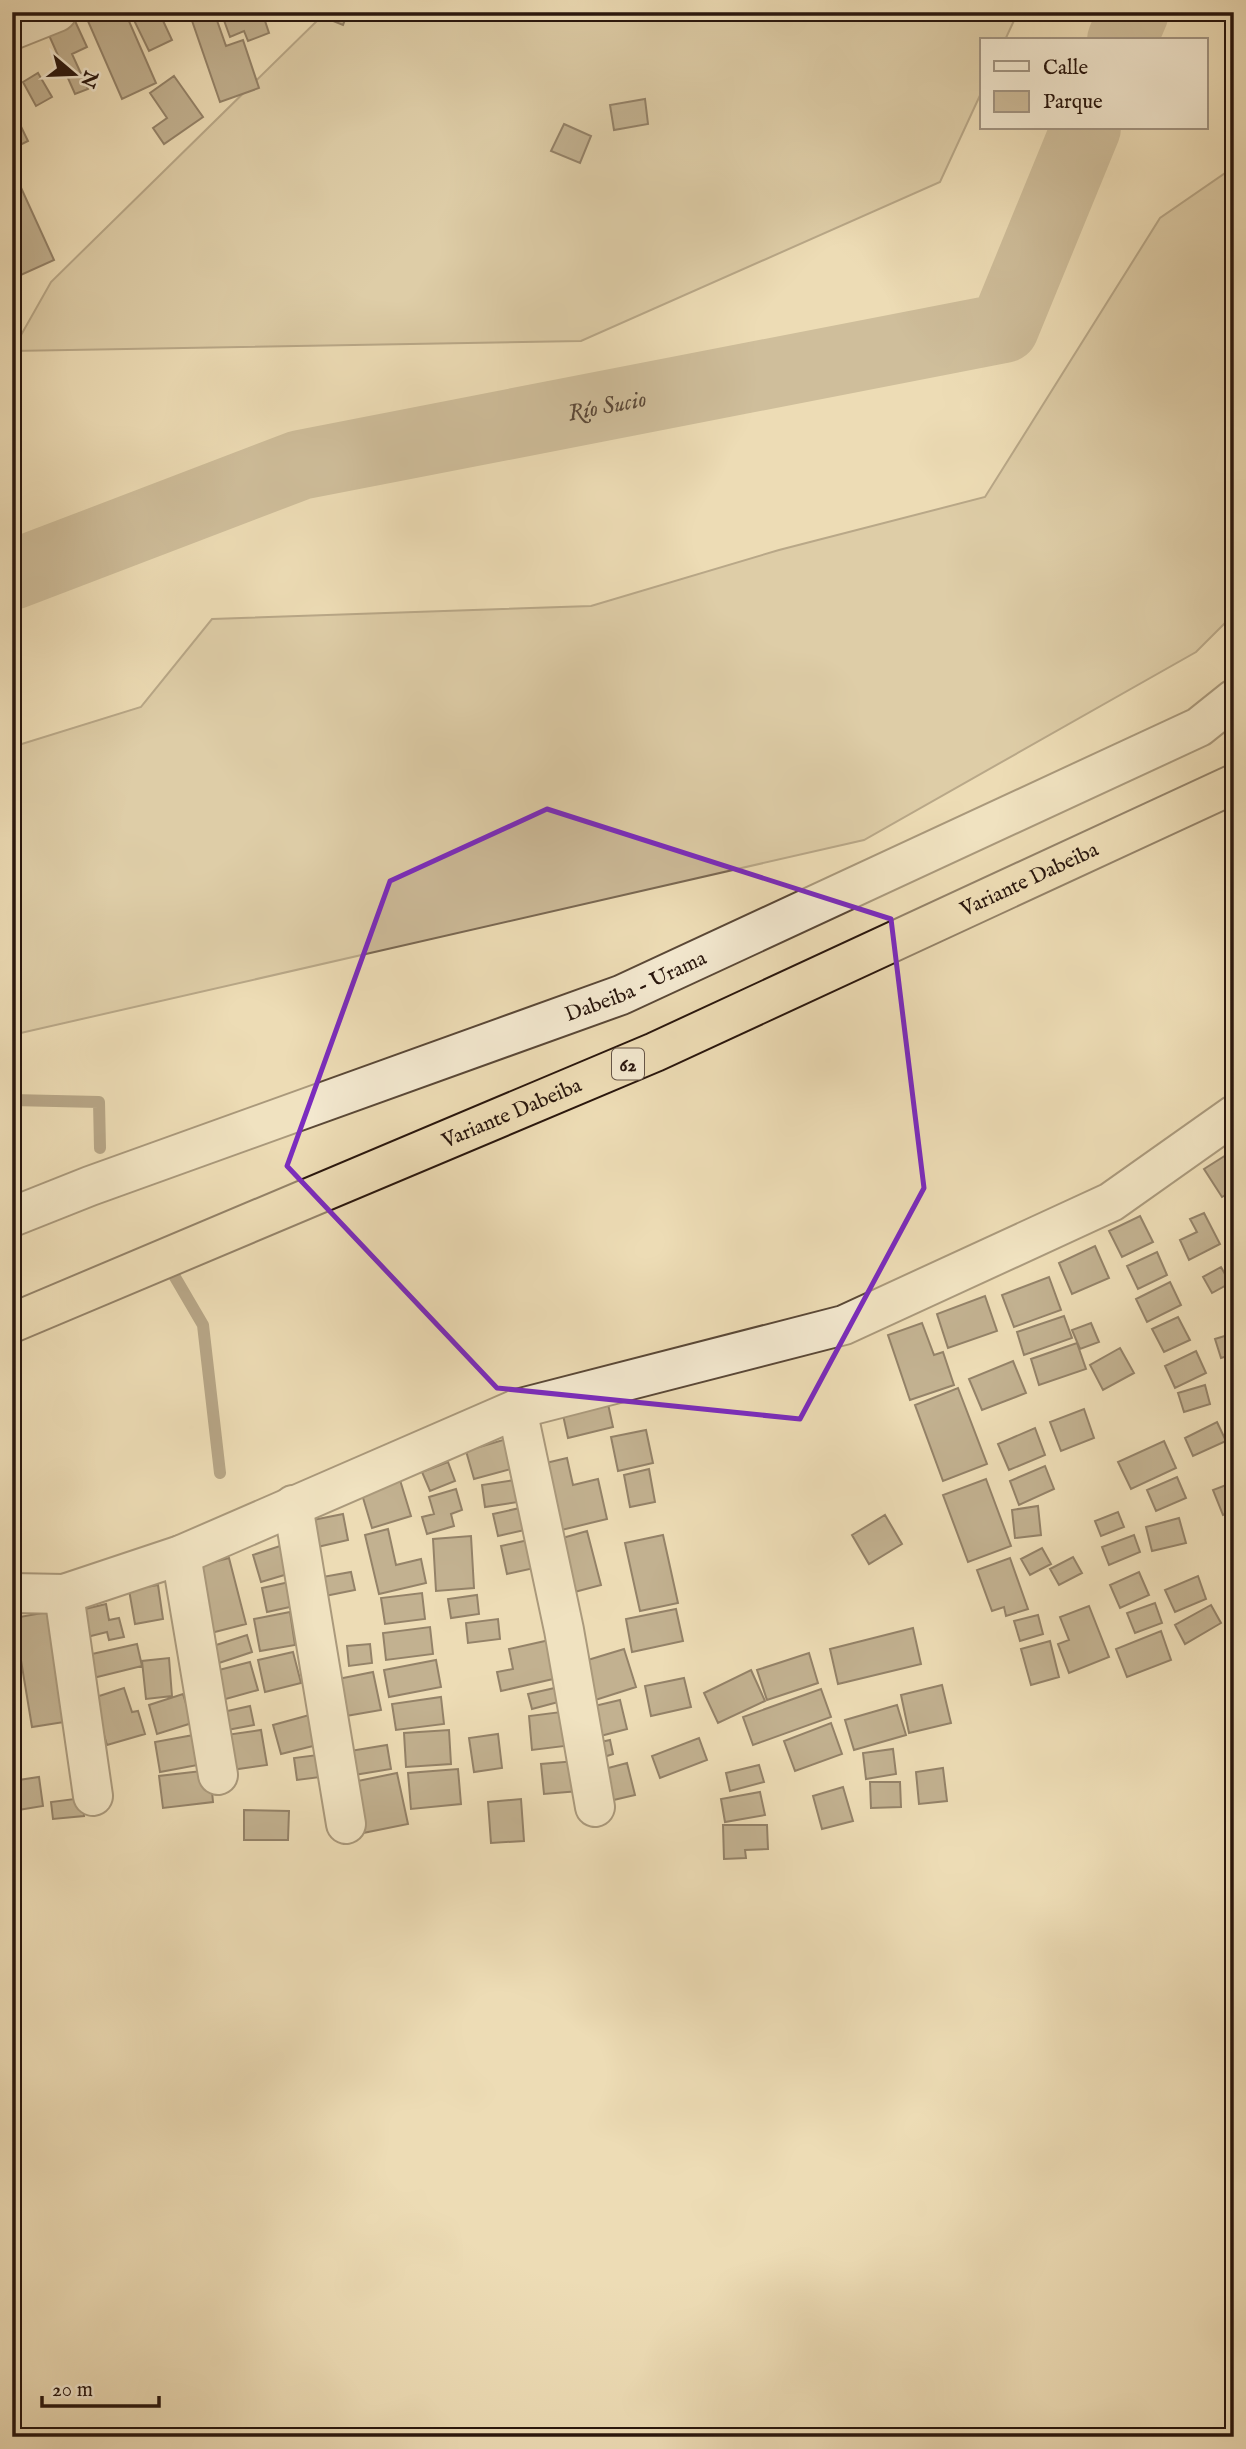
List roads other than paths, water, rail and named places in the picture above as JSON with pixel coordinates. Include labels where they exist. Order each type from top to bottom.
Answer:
[{"type":"highway","name":"Variante Dabeiba","points":[[12,1323],[655,1052],[1234,784]]},
{"type":"street","points":[[12,30],[57,12]]},
{"type":"street","name":"Dabeiba - Urama","points":[[12,1217],[90,1186],[621,995],[1199,727],[1234,699]]},
{"type":"street","points":[[12,1593],[64,1594],[181,1555],[517,1409],[844,1325],[1111,1202],[1234,1115]]},
{"type":"street","points":[[517,1409],[564,1630],[595,1807]]},
{"type":"street","points":[[293,1505],[346,1824]]},
{"type":"street","points":[[181,1555],[218,1775]]},
{"type":"street","points":[[64,1594],[93,1796]]},
{"type":"waterway","name":"Río Sucio","points":[[1123,38],[1134,12]]},
{"type":"waterway","name":"Río Sucio","points":[[12,575],[300,465],[1004,328],[1085,130]]},
{"type":"waterway","points":[[12,1100],[99,1102],[100,1148]]},
{"type":"waterway","points":[[172,1272],[203,1325],[220,1473]]}]
